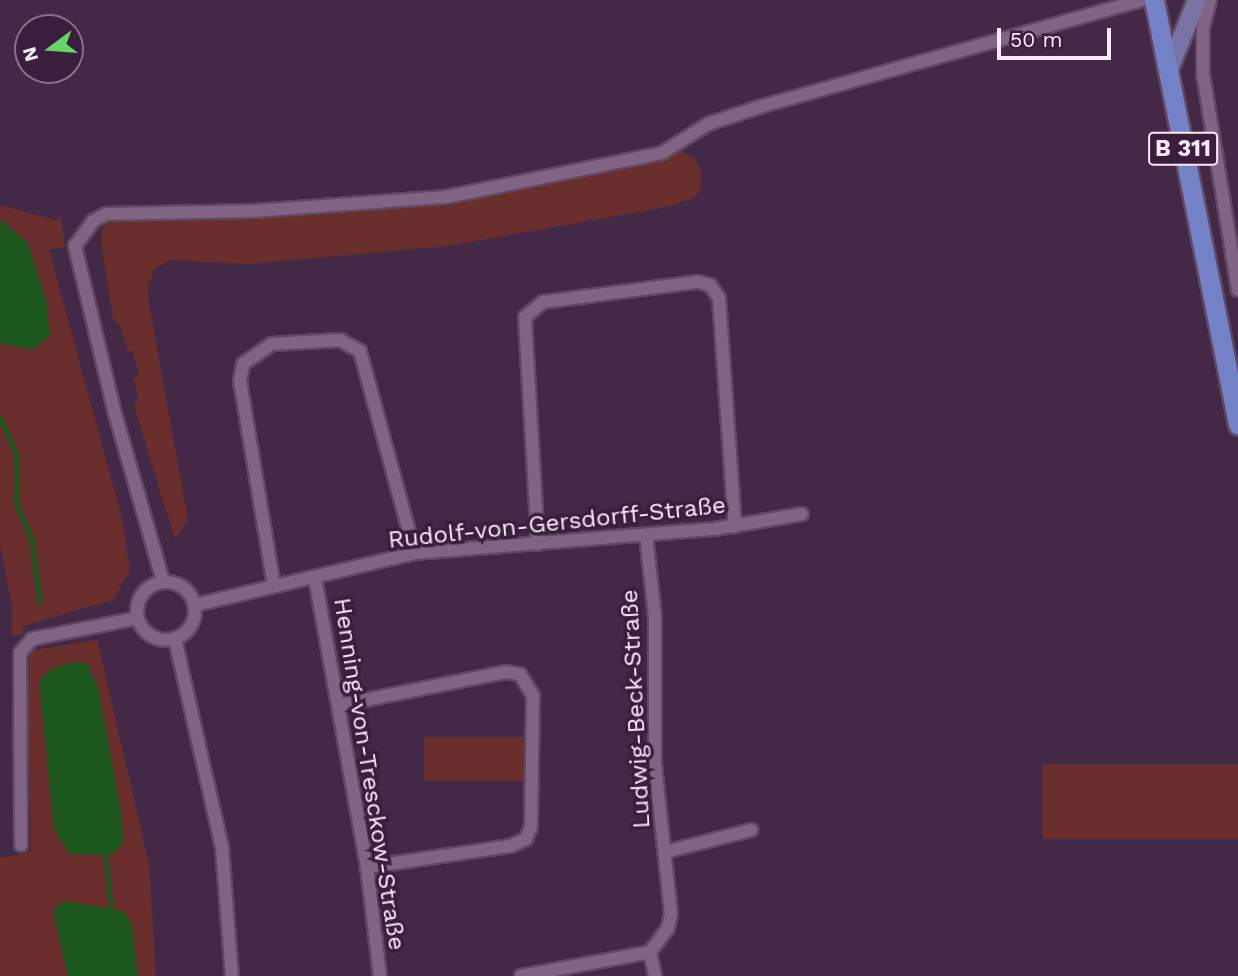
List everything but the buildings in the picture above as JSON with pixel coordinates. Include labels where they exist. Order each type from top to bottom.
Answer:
[{"type":"main road","name":"B 311","points":[[1154,0],[1238,425]]},
{"type":"main road","points":[[1168,72],[1196,0]]},
{"type":"street","points":[[163,581],[116,414],[75,246],[93,221],[106,214],[254,211],[446,197],[662,153],[708,124],[759,107],[1142,0]]},
{"type":"street","points":[[1210,0],[1203,29],[1203,74],[1238,290]]},
{"type":"street","points":[[538,544],[522,327],[525,317],[543,302],[698,282],[710,285],[719,298],[735,526]]},
{"type":"street","points":[[274,586],[240,381],[243,364],[272,344],[340,340],[360,351],[415,553]]},
{"type":"street","name":"Rudolf-von-Gersdorff-Straße","points":[[195,605],[415,553],[646,535],[735,526],[802,514]]},
{"type":"street","name":"Ludwig-Beck-Straße","points":[[646,535],[655,617],[655,765],[671,914],[668,928],[650,952]]},
{"type":"street","name":"Henning-von-Tresckow-Straße","points":[[316,578],[341,705],[367,867],[380,976]]},
{"type":"street","points":[[163,581],[180,584],[195,605],[189,629],[175,639],[152,636],[138,618],[142,594],[163,581]]},
{"type":"street","points":[[21,845],[20,653],[32,639],[138,618]]},
{"type":"street","points":[[175,639],[222,848],[232,976]]},
{"type":"street","points":[[341,705],[505,672],[520,674],[533,696],[531,827],[526,839],[510,846],[367,867]]},
{"type":"street","points":[[665,852],[751,830]]},
{"type":"street","points":[[521,976],[650,952],[655,976]]},
{"type":"shaded area","points":[[680,151],[695,159],[702,173],[700,191],[694,198],[667,207],[448,246],[249,264],[169,260],[155,269],[148,285],[149,303],[188,520],[175,539],[134,406],[138,399],[134,377],[139,376],[133,351],[128,351],[120,325],[113,319],[101,241],[102,230],[111,220],[414,206],[533,187]]},
{"type":"shaded area","points":[[0,205],[55,220],[61,216],[65,247],[49,250],[123,522],[130,570],[113,600],[23,626],[23,634],[12,636],[12,607],[0,543]]},
{"type":"shaded area","points":[[0,219],[28,243],[47,304],[50,336],[33,350],[0,343]]},
{"type":"shaded area","points":[[97,640],[149,863],[156,976],[0,976],[0,858],[31,852],[27,664],[33,650]]},
{"type":"shaded area","points":[[74,662],[87,664],[98,687],[121,812],[123,841],[116,852],[106,855],[70,854],[54,830],[39,681],[52,669]]},
{"type":"shaded area","points":[[424,737],[529,737],[529,781],[424,781]]},
{"type":"shaded area","points":[[1042,764],[1238,764],[1238,839],[1042,839]]},
{"type":"shaded area","points":[[65,901],[124,911],[132,925],[138,976],[68,976],[53,910]]},
{"type":"waterway","points":[[0,417],[17,455],[17,505],[32,541],[40,602]]},
{"type":"waterway","points":[[106,855],[111,906]]}]
